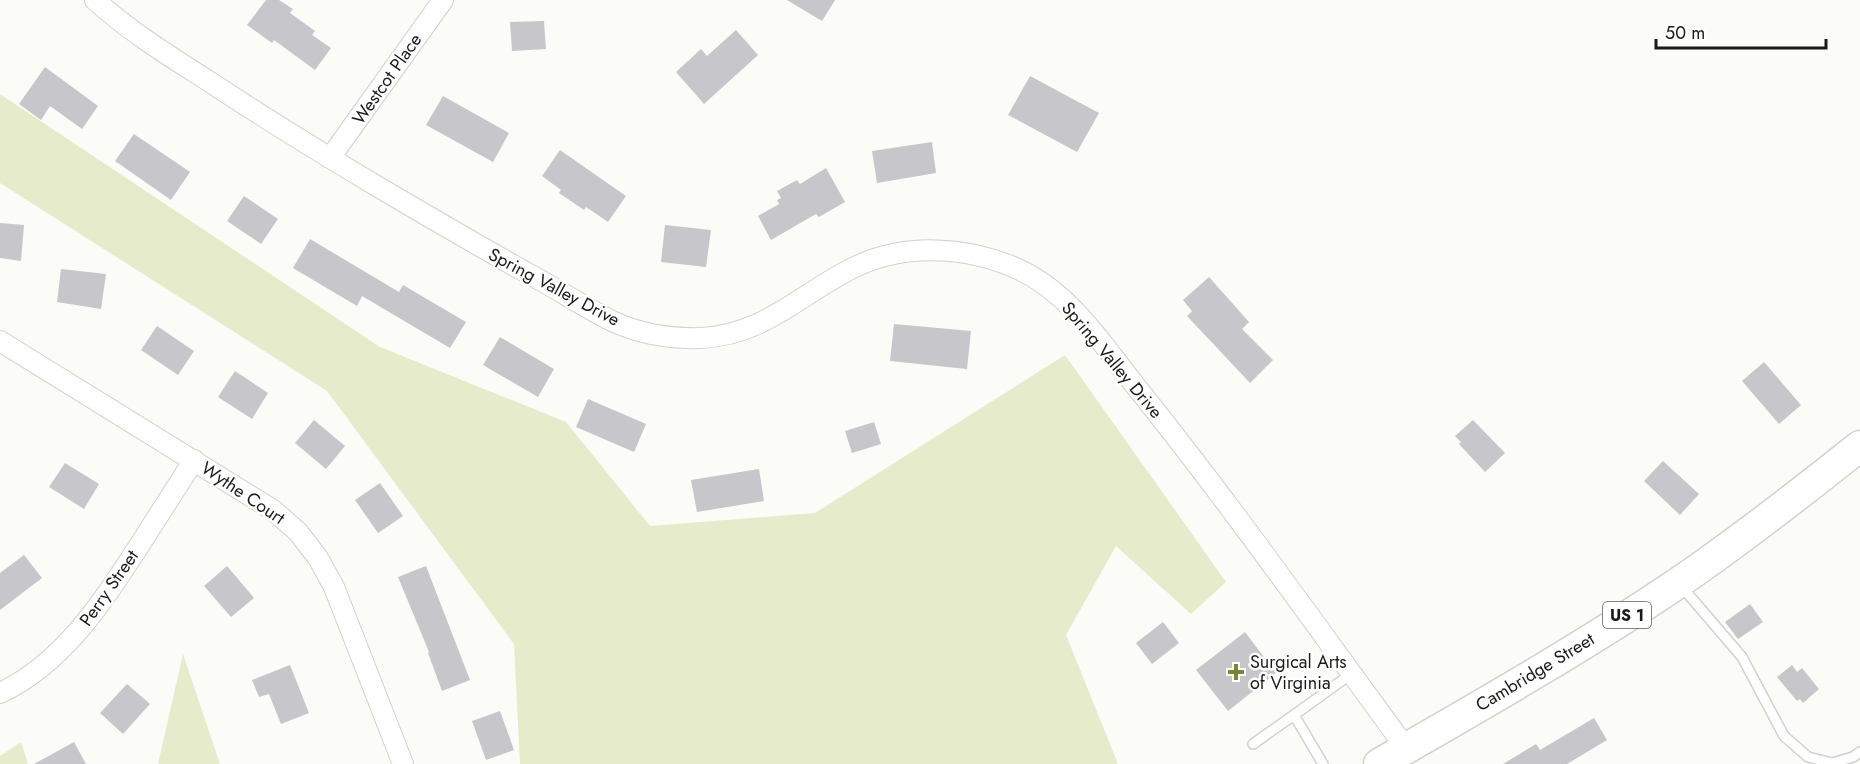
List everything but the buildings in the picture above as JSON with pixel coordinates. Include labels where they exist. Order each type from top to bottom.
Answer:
[{"type":"main road","name":"Cambridge Street","points":[[1379,764],[1526,679],[1678,582],[1809,487],[1860,446]]},
{"type":"street","name":"Spring Valley Drive","points":[[95,0],[140,37],[330,158],[613,321],[642,332],[673,338],[704,338],[735,332],[765,322],[850,269],[892,254],[931,250],[963,252],[994,260],[1024,272],[1051,290],[1075,311],[1176,437],[1406,748]]},
{"type":"street","name":"Westcot Place","points":[[330,158],[443,0]]},
{"type":"street","name":"Wythe Court","points":[[0,341],[273,510],[298,532],[318,558],[334,587],[403,764]]},
{"type":"street","name":"Perry Street","points":[[0,693],[36,671],[81,628],[102,602],[194,460]]},
{"type":"lane","points":[[1678,582],[1742,657],[1784,736],[1808,757],[1832,764],[1853,757],[1860,752]]},
{"type":"lane","points":[[1253,744],[1351,674]]},
{"type":"lane","points":[[1294,715],[1323,764]]},
{"type":"green space","points":[[0,94],[380,347],[566,422],[650,526],[815,513],[1065,355],[1226,582],[1191,614],[1116,546],[1066,635],[1118,764],[520,764],[514,644],[327,391],[0,183]]},
{"type":"green space","points":[[183,654],[220,764],[158,764]]},
{"type":"green space","points":[[21,742],[28,764],[0,764],[0,756]]},
{"type":"place","name":"Surgical Arts of Virginia","points":[[1236,672]]}]
